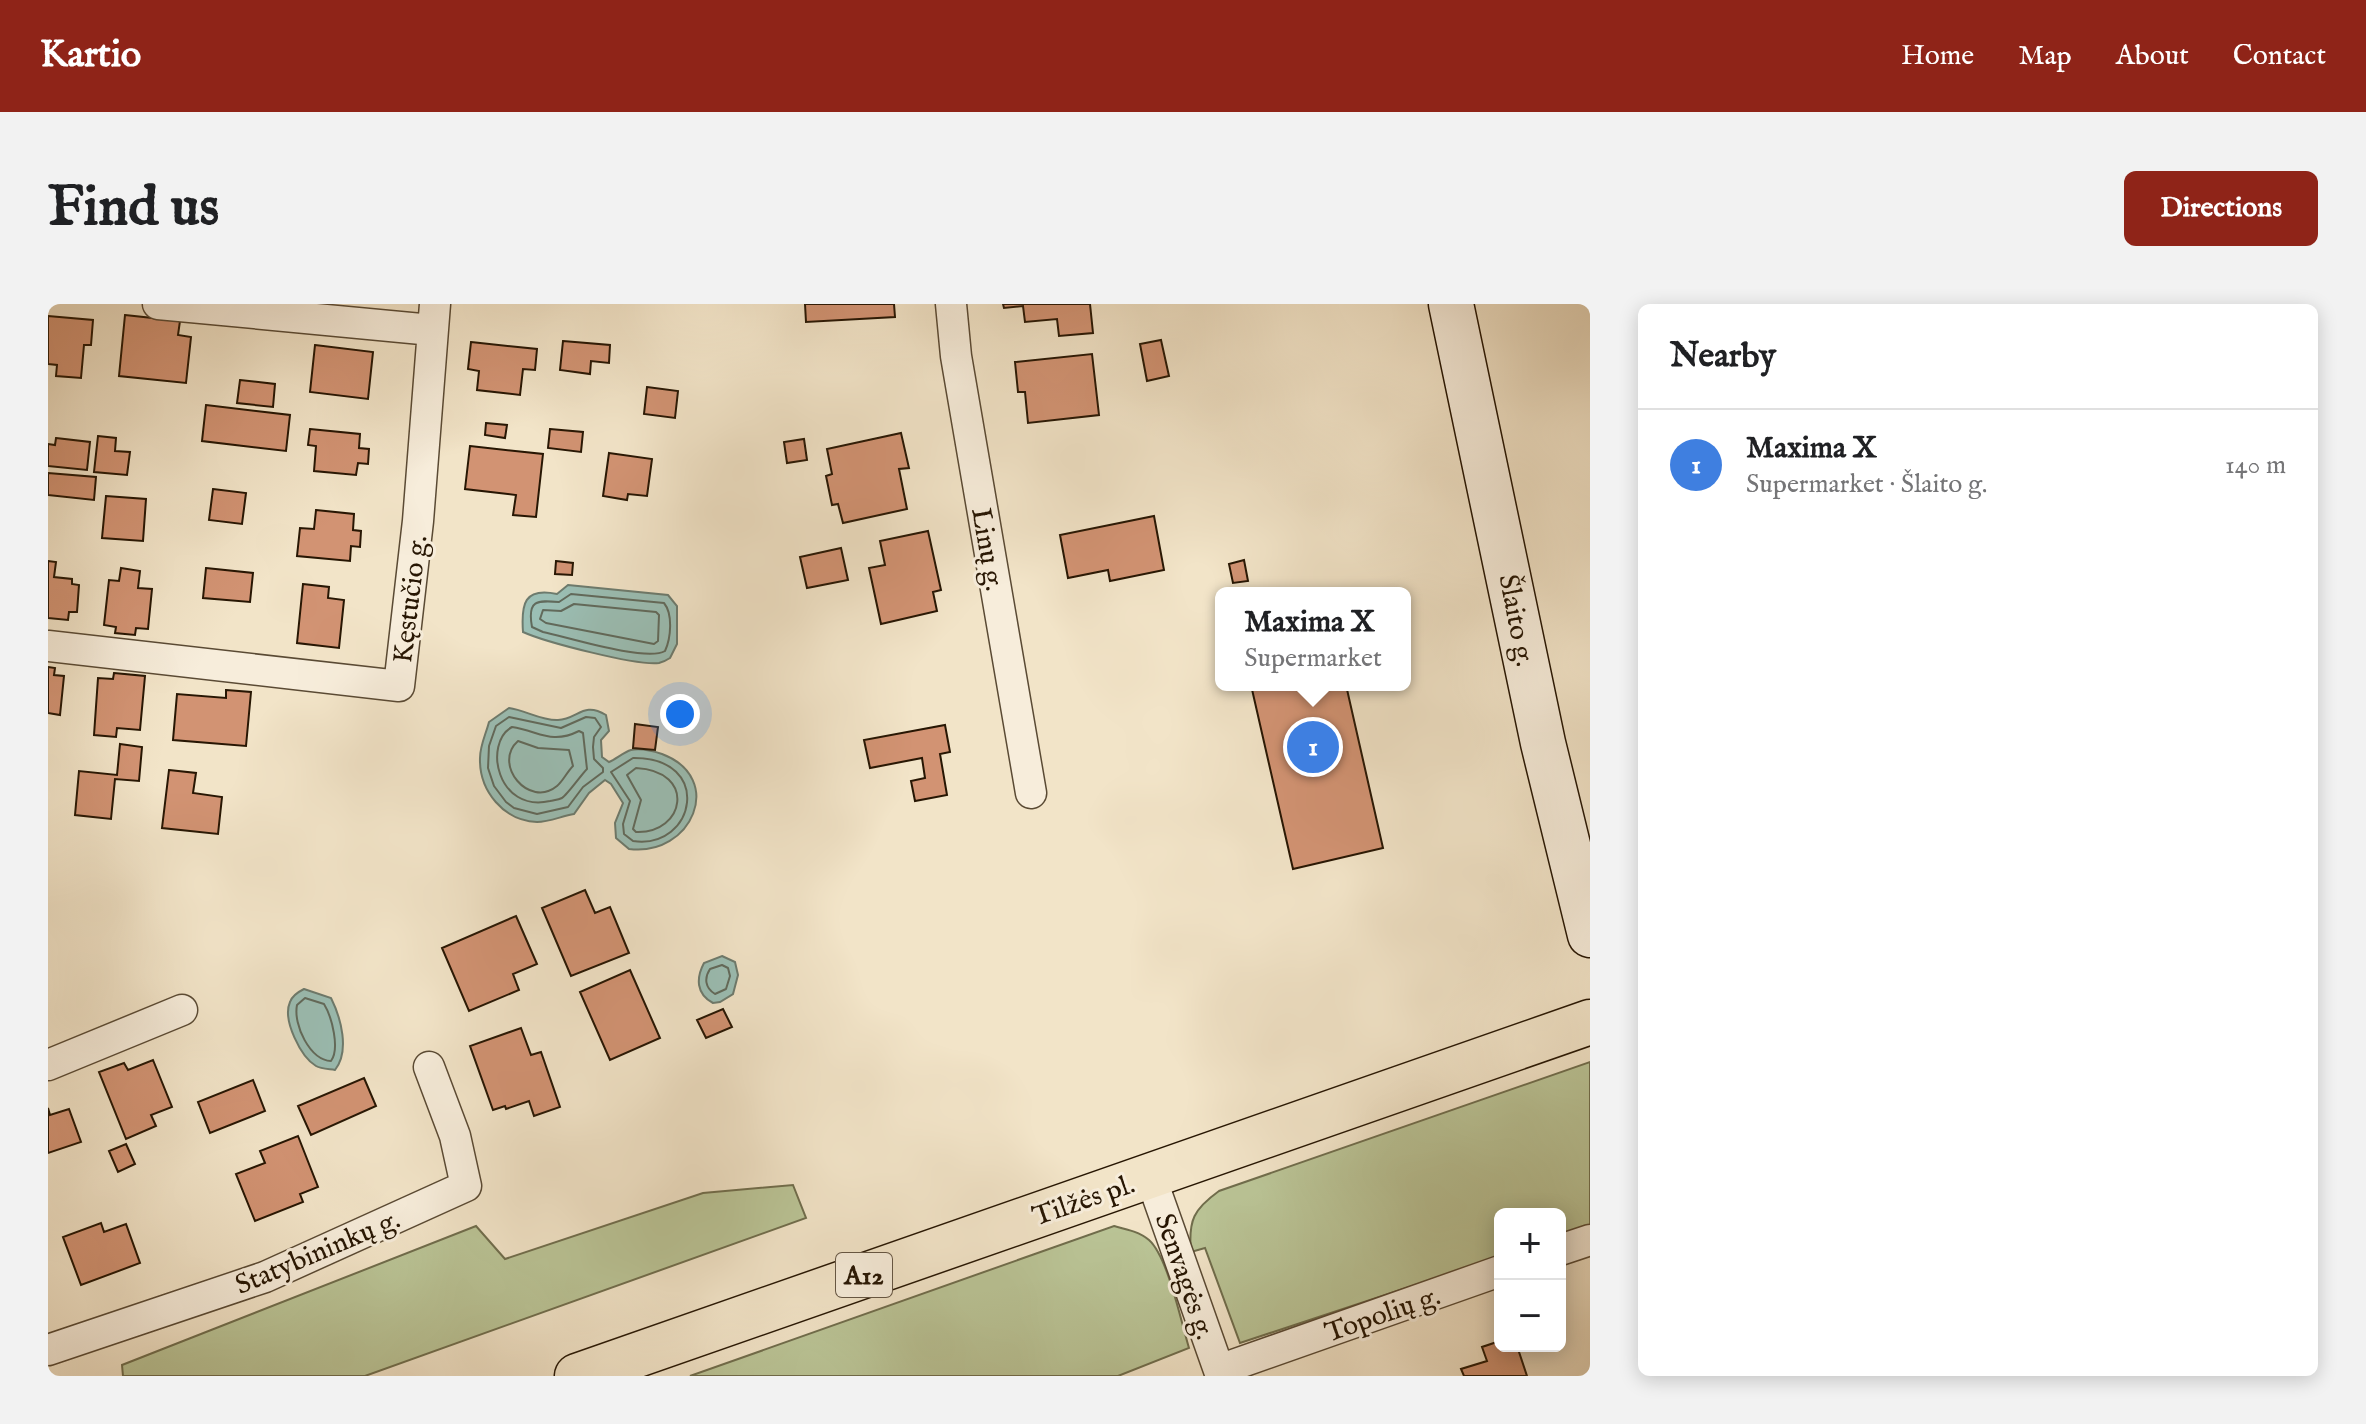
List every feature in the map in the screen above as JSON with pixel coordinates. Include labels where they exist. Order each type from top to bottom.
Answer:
[{"type":"highway","name":"Tilžės pl.","points":[[577,1376],[1590,1022]]},
{"type":"main road","name":"Šlaito g.","points":[[1451,304],[1543,743],[1590,935]]},
{"type":"street","points":[[158,304],[434,317]]},
{"type":"street","name":"Linų g.","points":[[951,304],[956,356],[1031,793]]},
{"type":"street","name":"Kęstučio g.","points":[[48,646],[399,686],[418,521],[434,317]]},
{"type":"street","points":[[48,1065],[182,1010]]},
{"type":"street","name":"Statybininkų g.","points":[[48,1350],[265,1277],[466,1186],[455,1136],[429,1067]]},
{"type":"street","name":"Senvagės g.","points":[[1150,1175],[1220,1373]]},
{"type":"street","points":[[1566,1248],[1590,1240]]},
{"type":"street","name":"Topolių g.","points":[[1220,1373],[1494,1273]]},
{"type":"green space","points":[[1590,1062],[1590,1226],[1566,1234],[1566,1208],[1494,1208],[1494,1259],[1240,1343],[1205,1248],[1191,1252],[1194,1216],[1219,1191]]},
{"type":"green space","points":[[793,1185],[806,1218],[365,1376],[123,1376],[122,1365],[476,1226],[505,1259],[703,1193]]},
{"type":"green space","points":[[1114,1226],[1141,1235],[1156,1248],[1168,1275],[1189,1348],[1118,1376],[690,1376]]},
{"type":"water","points":[[568,585],[668,595],[677,606],[677,644],[670,658],[659,663],[632,661],[570,647],[523,632],[527,600],[537,593],[557,594]]},
{"type":"water","points":[[509,708],[552,720],[565,719],[586,710],[598,711],[606,715],[609,731],[601,740],[602,757],[609,762],[638,749],[662,754],[682,765],[693,780],[696,797],[693,814],[684,829],[670,841],[651,848],[629,849],[616,838],[615,823],[623,803],[605,780],[589,793],[574,814],[537,822],[504,810],[484,782],[480,758],[489,722]]},
{"type":"water","points":[[722,956],[735,962],[738,975],[733,994],[713,1003],[703,995],[699,985],[700,974],[704,963]]},
{"type":"water","points":[[304,989],[331,998],[335,1006],[343,1044],[340,1062],[335,1070],[318,1067],[310,1061],[294,1037],[288,1010],[292,998]]},
{"type":"building","points":[[805,304],[894,304],[895,317],[806,322]]},
{"type":"building","points":[[1003,304],[1090,304],[1093,333],[1059,336],[1057,319],[1025,322],[1023,306],[1004,308]]},
{"type":"building","points":[[125,315],[180,321],[178,335],[191,337],[186,383],[119,376]]},
{"type":"building","points":[[48,316],[93,320],[91,345],[84,345],[81,378],[56,376],[57,365],[48,364]]},
{"type":"building","points":[[1161,340],[1169,376],[1147,381],[1140,344]]},
{"type":"building","points":[[563,341],[610,345],[609,363],[591,361],[590,374],[560,370]]},
{"type":"building","points":[[471,342],[537,349],[535,370],[523,369],[520,395],[477,390],[479,371],[468,369]]},
{"type":"building","points":[[315,345],[373,352],[368,399],[310,392]]},
{"type":"building","points":[[1092,354],[1099,415],[1028,423],[1025,392],[1018,392],[1015,362]]},
{"type":"building","points":[[240,380],[275,384],[273,407],[237,403]]},
{"type":"building","points":[[647,387],[678,391],[675,418],[644,414]]},
{"type":"building","points":[[206,405],[290,415],[286,451],[202,441]]},
{"type":"building","points":[[486,423],[507,425],[505,438],[485,435]]},
{"type":"building","points":[[310,429],[360,434],[359,448],[369,449],[368,464],[358,463],[356,475],[314,471],[316,446],[308,445]]},
{"type":"building","points":[[550,429],[583,432],[581,452],[548,448]]},
{"type":"building","points":[[901,433],[909,468],[899,469],[907,509],[843,523],[838,504],[832,505],[826,476],[832,474],[827,449]]},
{"type":"building","points":[[98,436],[116,438],[115,451],[130,452],[127,475],[94,472]]},
{"type":"building","points":[[56,438],[90,442],[87,470],[48,466],[48,444],[55,445]]},
{"type":"building","points":[[804,439],[807,460],[787,463],[784,442]]},
{"type":"building","points":[[470,446],[543,454],[536,517],[513,515],[516,495],[465,489]]},
{"type":"building","points":[[609,453],[652,459],[647,496],[628,494],[627,500],[603,496]]},
{"type":"building","points":[[48,473],[96,477],[94,500],[48,495]]},
{"type":"building","points":[[213,489],[246,493],[242,524],[209,520]]},
{"type":"building","points":[[106,496],[146,499],[143,541],[102,538]]},
{"type":"building","points":[[316,510],[354,514],[353,530],[361,531],[360,547],[351,546],[350,561],[297,556],[300,528],[314,529]]},
{"type":"building","points":[[1154,516],[1164,570],[1110,581],[1108,570],[1068,578],[1060,535]]},
{"type":"building","points":[[928,531],[941,590],[933,592],[937,611],[881,624],[869,568],[885,565],[880,541]]},
{"type":"building","points":[[841,548],[848,580],[807,588],[800,557]]},
{"type":"building","points":[[1244,560],[1248,581],[1233,583],[1229,564]]},
{"type":"building","points":[[48,561],[56,562],[54,577],[72,579],[72,584],[79,585],[77,612],[69,612],[68,620],[48,618]]},
{"type":"building","points":[[556,561],[573,563],[572,575],[555,574]]},
{"type":"building","points":[[121,568],[140,571],[138,588],[152,589],[148,629],[136,628],[135,635],[115,633],[116,627],[104,625],[109,580],[119,581]]},
{"type":"building","points":[[206,568],[253,573],[250,602],[203,598]]},
{"type":"building","points":[[303,584],[329,587],[328,598],[344,600],[339,648],[297,643]]},
{"type":"building","points":[[48,667],[55,668],[54,675],[64,676],[60,715],[48,713]]},
{"type":"building","points":[[114,673],[145,676],[140,730],[117,728],[116,737],[94,735],[98,678],[113,679]]},
{"type":"building","points":[[226,690],[251,692],[246,746],[173,740],[177,694],[226,698]]},
{"type":"building","points":[[1252,691],[1347,691],[1383,848],[1293,869]]},
{"type":"building","points":[[635,724],[658,727],[655,750],[633,748]]},
{"type":"building","points":[[945,725],[950,752],[940,754],[947,795],[915,801],[911,781],[925,778],[922,758],[870,768],[864,740]]},
{"type":"building","points":[[120,744],[142,747],[139,781],[115,779],[111,819],[75,815],[79,771],[117,775]]},
{"type":"building","points":[[169,770],[196,773],[193,793],[222,797],[218,834],[162,828]]},
{"type":"building","points":[[585,890],[595,913],[610,907],[629,953],[571,976],[542,908]]},
{"type":"building","points":[[516,916],[537,964],[513,974],[519,990],[469,1011],[442,948]]},
{"type":"building","points":[[630,970],[660,1038],[610,1060],[580,992]]},
{"type":"building","points":[[723,1009],[732,1027],[706,1038],[697,1020]]},
{"type":"building","points":[[521,1028],[531,1055],[541,1052],[560,1107],[534,1116],[529,1101],[493,1110],[470,1046]]},
{"type":"building","points":[[153,1060],[172,1107],[151,1115],[156,1126],[126,1139],[99,1072],[124,1063],[128,1070]]},
{"type":"building","points":[[364,1078],[376,1106],[311,1135],[298,1106]]},
{"type":"building","points":[[253,1080],[265,1111],[210,1133],[198,1102]]},
{"type":"building","points":[[48,1108],[50,1115],[69,1109],[81,1142],[48,1153]]},
{"type":"building","points":[[298,1136],[318,1187],[300,1194],[303,1202],[255,1221],[236,1174],[265,1163],[260,1151]]},
{"type":"building","points":[[126,1144],[135,1164],[118,1172],[109,1151]]},
{"type":"building","points":[[101,1223],[104,1232],[126,1224],[140,1263],[81,1285],[63,1237]]},
{"type":"building","points":[[1494,1343],[1494,1352],[1519,1352],[1527,1376],[1464,1376],[1461,1369],[1487,1361],[1482,1347]]},
{"type":"place","name":"Maxima X","points":[[1313,747]]}]
